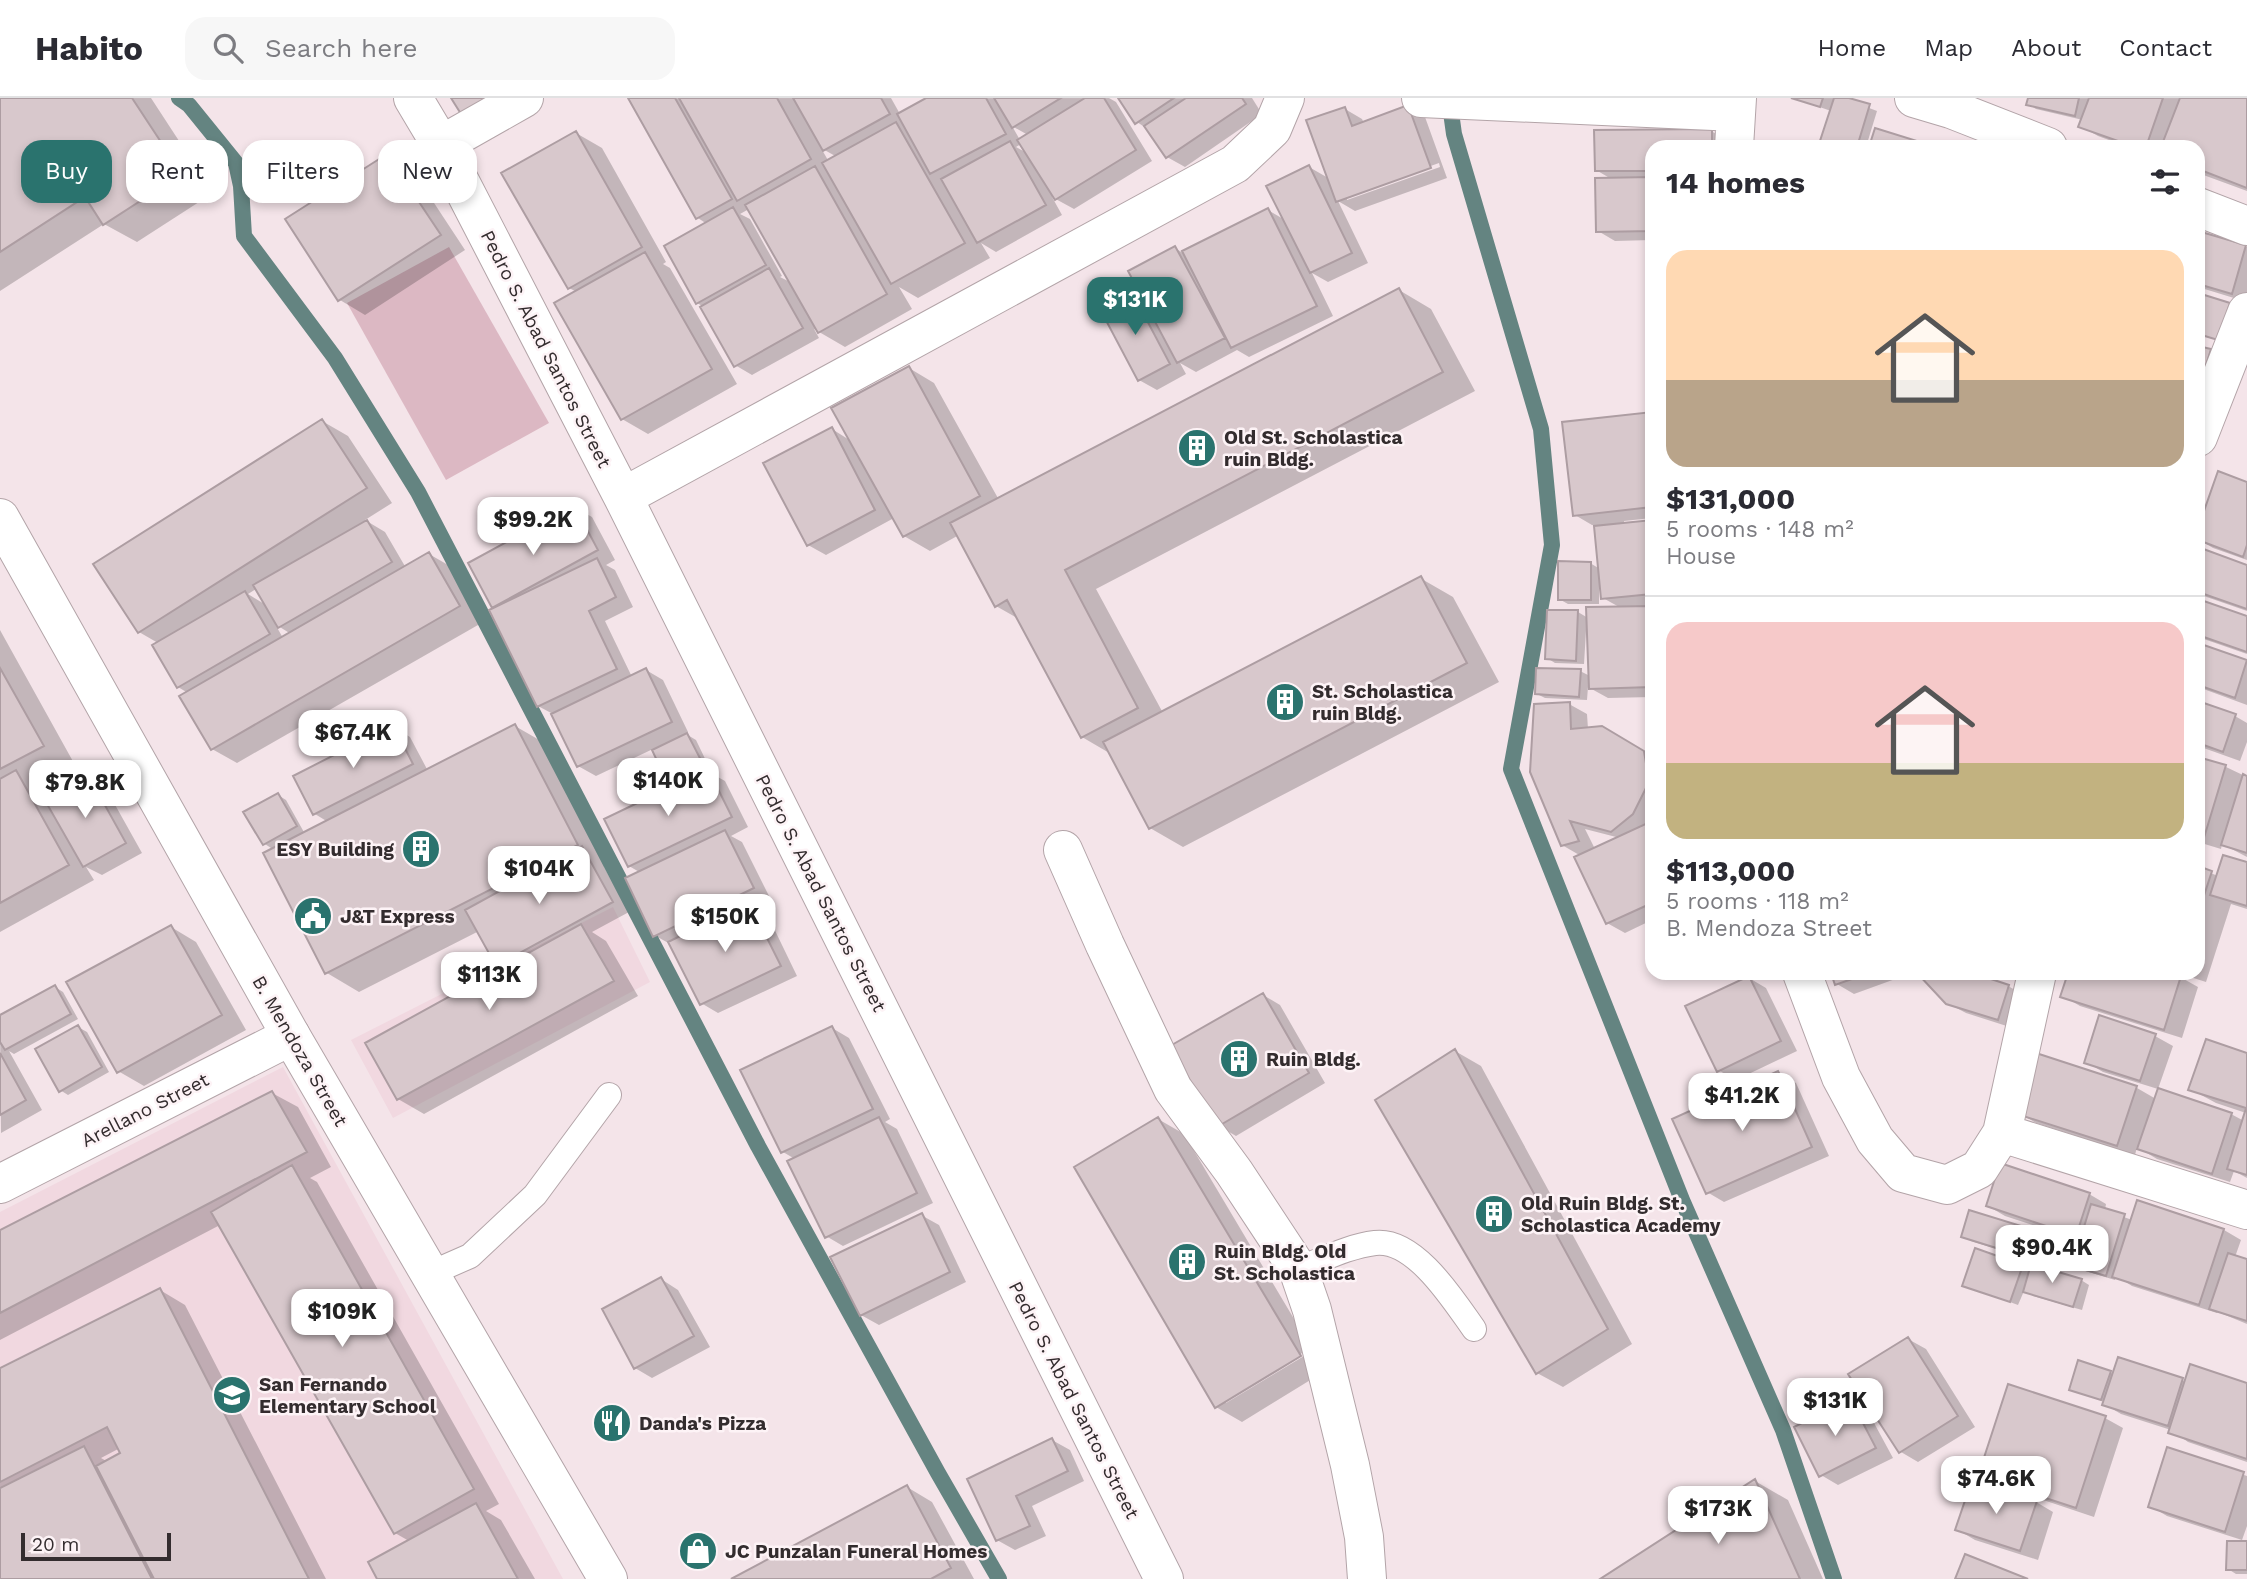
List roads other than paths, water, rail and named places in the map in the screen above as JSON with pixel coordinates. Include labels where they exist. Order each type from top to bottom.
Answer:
[{"type":"street","name":"Pedro S. Abad Santos Street","points":[[413,98],[438,140]]},
{"type":"street","points":[[450,140],[524,98]]},
{"type":"street","points":[[623,498],[1235,164],[1272,129],[1285,98]]},
{"type":"street","points":[[1421,98],[1471,99],[1736,119]]},
{"type":"street","points":[[1914,98],[1951,109],[2030,140]]},
{"type":"street","name":"Pedro S. Abad Santos Street","points":[[471,203],[623,498],[1164,1579]]},
{"type":"street","points":[[2205,210],[2247,226]]},
{"type":"street","points":[[2205,419],[2247,312]]},
{"type":"street","name":"B. Mendoza Street","points":[[0,518],[291,1036],[608,1579]]},
{"type":"street","points":[[1063,850],[1173,1089],[1234,1172],[1298,1269],[1312,1310],[1350,1465],[1364,1537],[1367,1579]]},
{"type":"street","points":[[1805,980],[1841,1077],[1875,1140],[1903,1174],[1947,1185],[1979,1169],[2002,1133],[2035,980]]},
{"type":"street","name":"Arellano Street","points":[[0,1184],[291,1036]]},
{"type":"street","points":[[2002,1133],[2247,1210]]},
{"type":"lane","points":[[429,1274],[470,1256],[535,1195],[609,1095]]},
{"type":"lane","points":[[1298,1269],[1377,1242],[1401,1248],[1427,1267],[1474,1329]]},
{"type":"waterway","points":[[179,98],[189,105],[236,163],[241,186],[244,236],[335,358],[418,492],[758,1146],[999,1579]]},
{"type":"waterway","points":[[1449,98],[1454,134],[1541,429],[1552,545],[1511,769],[1682,1200],[1783,1430],[1834,1579]]},
{"type":"place","name":"Old St. Scholastica ruin Bldg.","points":[[1197,448]]},
{"type":"place","name":"St. Scholastica ruin Bldg.","points":[[1285,702]]},
{"type":"place","name":"ESY Building","points":[[421,849]]},
{"type":"place","name":"J&T Express","points":[[313,916]]},
{"type":"place","name":"Ruin Bldg.","points":[[1239,1059]]},
{"type":"place","name":"Old Ruin Bldg. St. Scholastica Academy","points":[[1494,1214]]},
{"type":"place","name":"Ruin Bldg. Old St. Scholastica","points":[[1187,1262]]},
{"type":"place","name":"San Fernando Elementary School","points":[[232,1395]]},
{"type":"place","name":"Danda's Pizza","points":[[612,1423]]},
{"type":"place","name":"JC Punzalan Funeral Homes","points":[[698,1551]]}]
